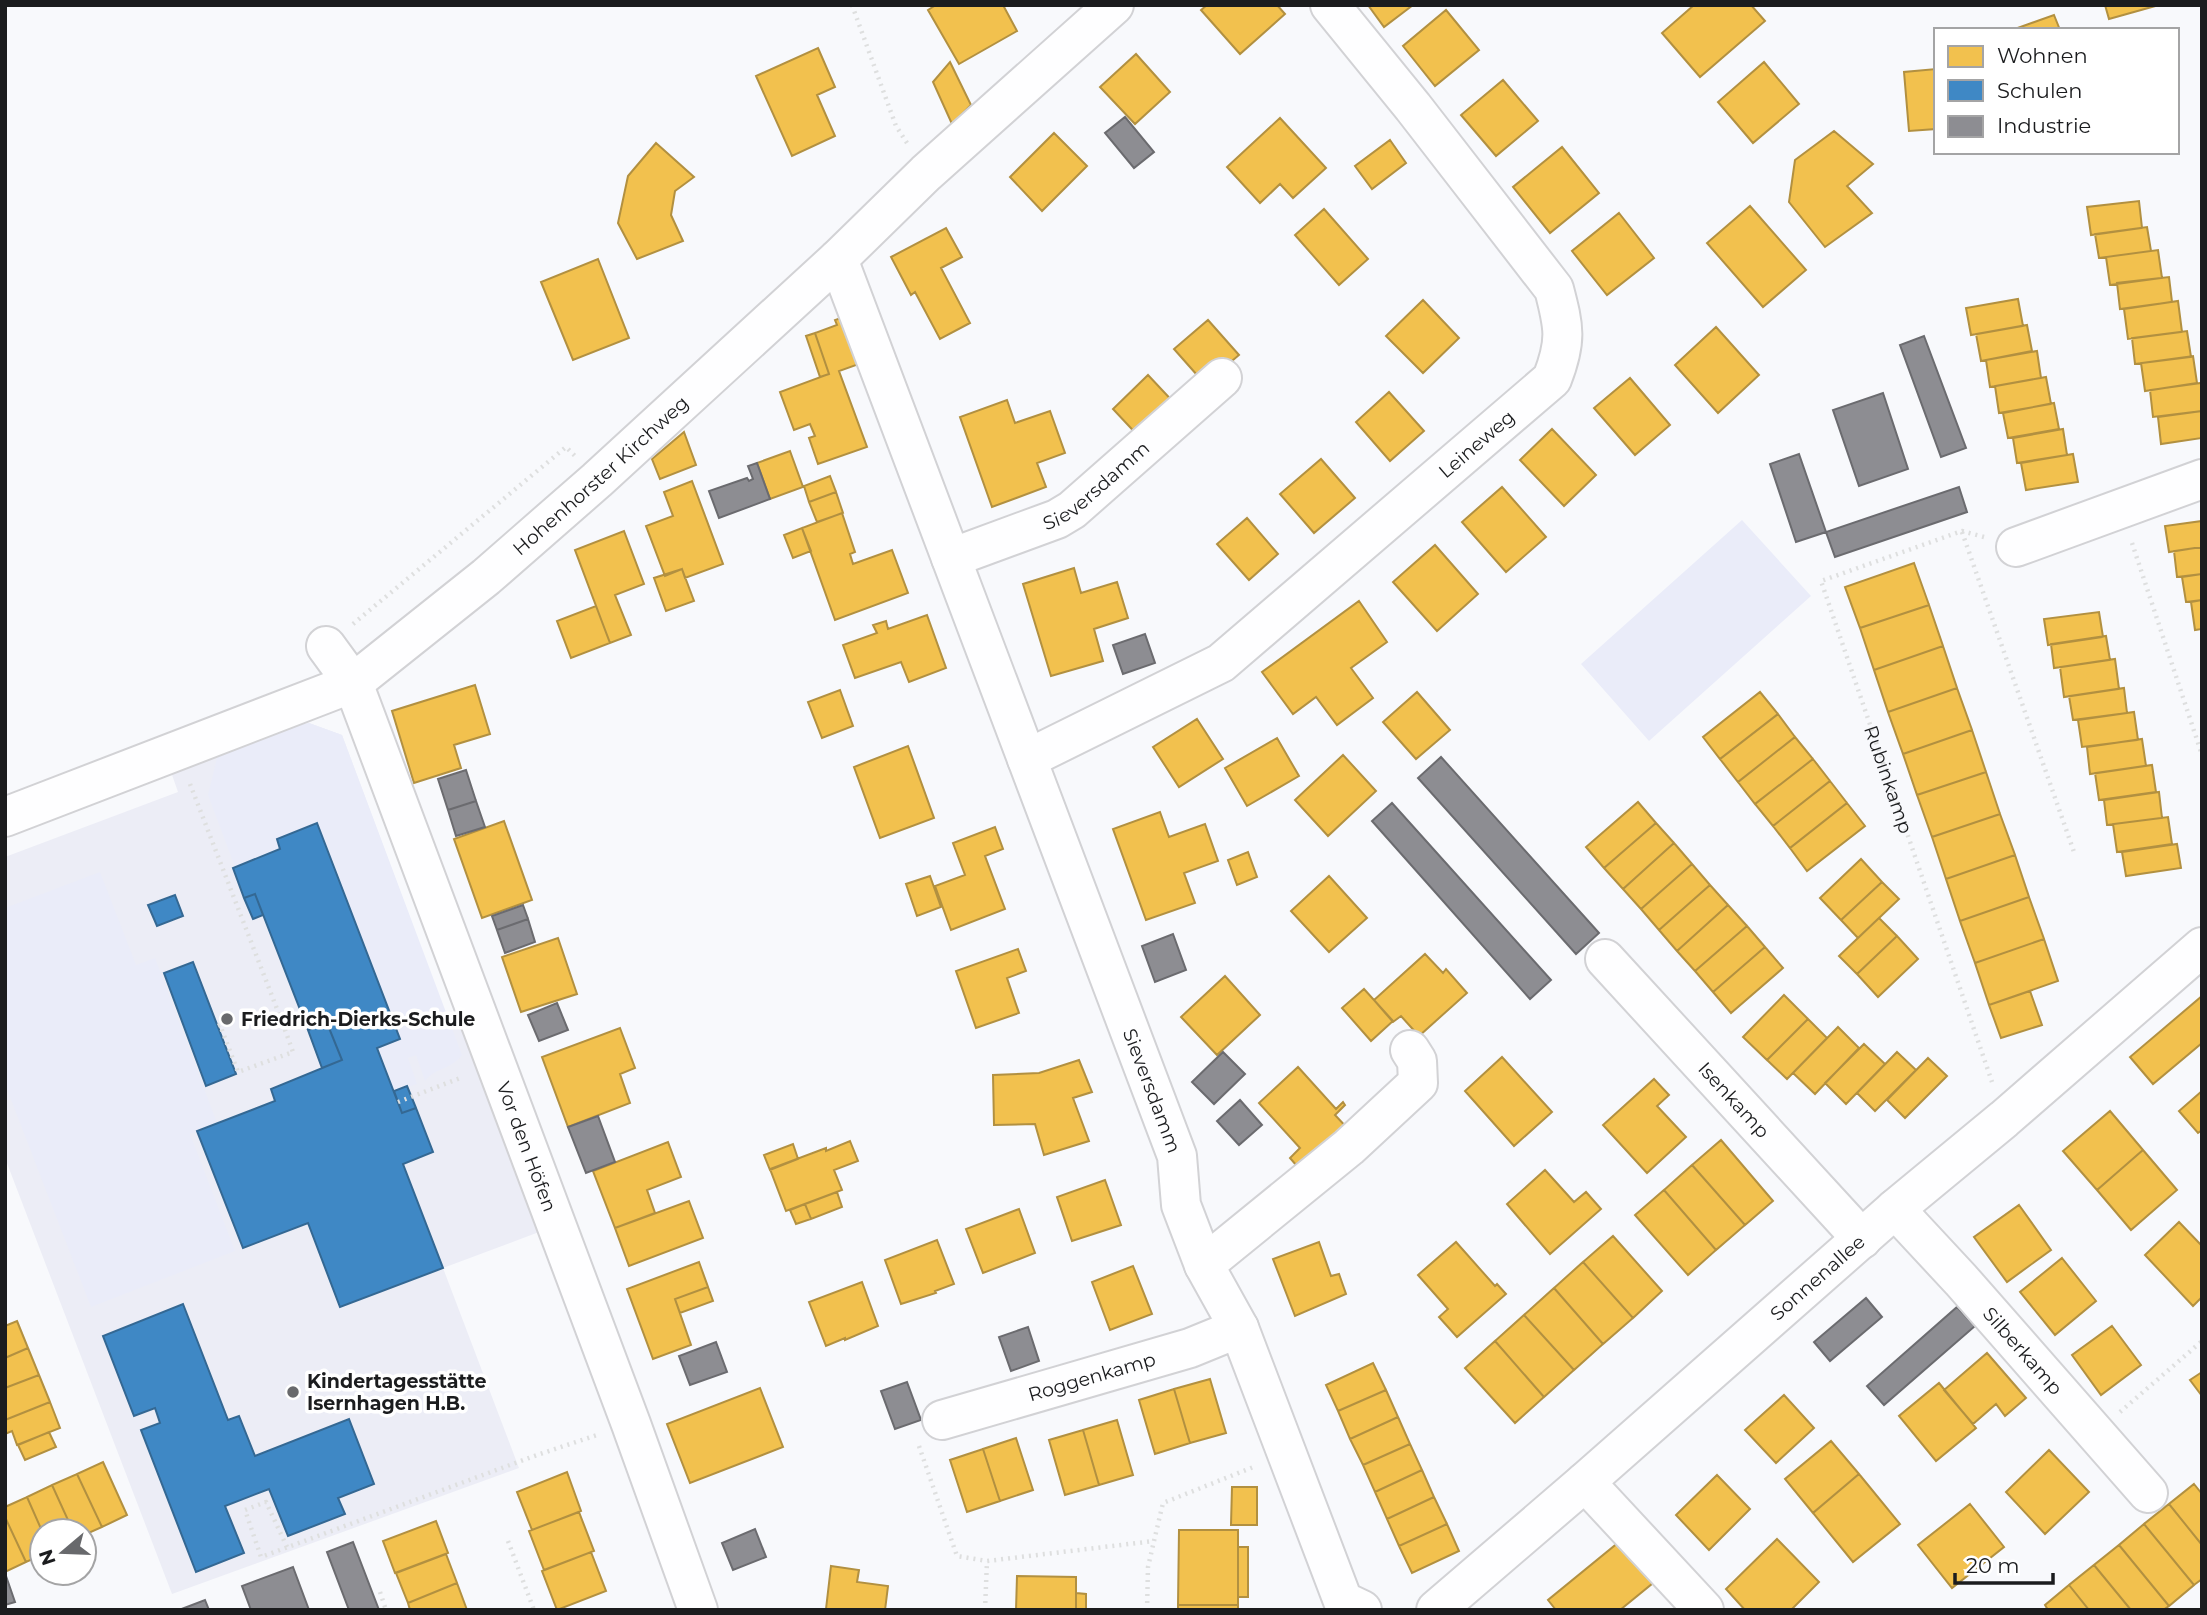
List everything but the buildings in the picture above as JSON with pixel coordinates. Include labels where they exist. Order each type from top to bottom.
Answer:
[{"type":"street","name":"Hohenhorster Kirchweg","points":[[5,817],[353,683],[486,577],[597,480],[838,259],[926,173],[1114,5]]},
{"type":"street","name":"Leineweg","points":[[1027,759],[1220,663],[1552,379],[1562,353],[1563,324],[1553,289],[1413,107],[1330,5]]},
{"type":"street","name":"Sieversdamm","points":[[838,259],[1177,1156],[1181,1205],[1203,1265],[1238,1328],[1343,1601],[1362,1610]]},
{"type":"street","name":"Sieversdamm","points":[[951,558],[1057,519],[1072,510],[1222,377]]},
{"type":"street","points":[[2016,547],[2202,480]]},
{"type":"street","name":"Vor den Höfen","points":[[326,646],[353,683],[698,1610]]},
{"type":"street","name":"Sonnenallee","points":[[1436,1610],[1895,1209],[2004,1119],[2202,947]]},
{"type":"street","name":"Isenkamp","points":[[1605,959],[1862,1239]]},
{"type":"street","points":[[1203,1265],[1349,1147],[1418,1083],[1417,1060],[1410,1049]]},
{"type":"street","name":"Silberkamp","points":[[1895,1209],[2148,1493]]},
{"type":"street","name":"Roggenkamp","points":[[942,1420],[1190,1348],[1238,1328]]},
{"type":"street","points":[[1585,1482],[1704,1610]]},
{"type":"path","points":[[852,5],[896,126],[926,173]]},
{"type":"path","points":[[326,646],[566,447],[597,480]]},
{"type":"path","points":[[2120,509],[2202,755]]},
{"type":"path","points":[[1962,531],[2016,547]]},
{"type":"path","points":[[1962,531],[2074,852]]},
{"type":"path","name":"Rubinkamp","points":[[1962,531],[1821,581],[2004,1119]]},
{"type":"path","points":[[177,751],[293,1052],[238,1072],[220,1025],[218,1026]]},
{"type":"path","points":[[284,1027],[304,1019]]},
{"type":"path","points":[[398,1102],[496,1065]]},
{"type":"path","points":[[2095,1434],[2202,1341]]},
{"type":"path","points":[[942,1420],[935,1431],[915,1437],[957,1556],[987,1560],[1154,1541]]},
{"type":"path","points":[[287,1547],[267,1502],[245,1510],[261,1557],[537,1455],[631,1424]]},
{"type":"path","points":[[1147,1610],[1148,1567],[1163,1503],[1287,1454]]},
{"type":"path","points":[[508,1541],[534,1610]]},
{"type":"path","points":[[985,1610],[987,1560]]},
{"type":"path","points":[[380,1591],[386,1610]]},
{"type":"shaded area","points":[[1742,520],[1811,596],[1649,741],[1581,664]]},
{"type":"shaded area","name":"Friedrich-Dierks-Schule","points":[[309,723],[342,735],[448,1020],[458,1017],[539,1232],[443,1268],[519,1468],[172,1594],[5,1158],[5,857],[178,792],[171,772]]},
{"type":"shaded area","points":[[309,723],[342,735],[462,1055],[425,1081],[416,1055],[408,1058],[417,1084],[394,1091],[377,1048],[400,1038],[318,824],[277,839],[280,849],[235,867],[208,795],[218,754],[291,726]]},
{"type":"shaded area","points":[[100,872],[136,965],[155,958],[217,1123],[190,1134],[235,1251],[91,1307],[5,1084],[5,908]]},
{"type":"place","name":"Friedrich-Dierks-Schule","points":[[227,1019]]},
{"type":"place","name":"Kindertagesstätte Isernhagen H.B.","points":[[293,1392]]}]
